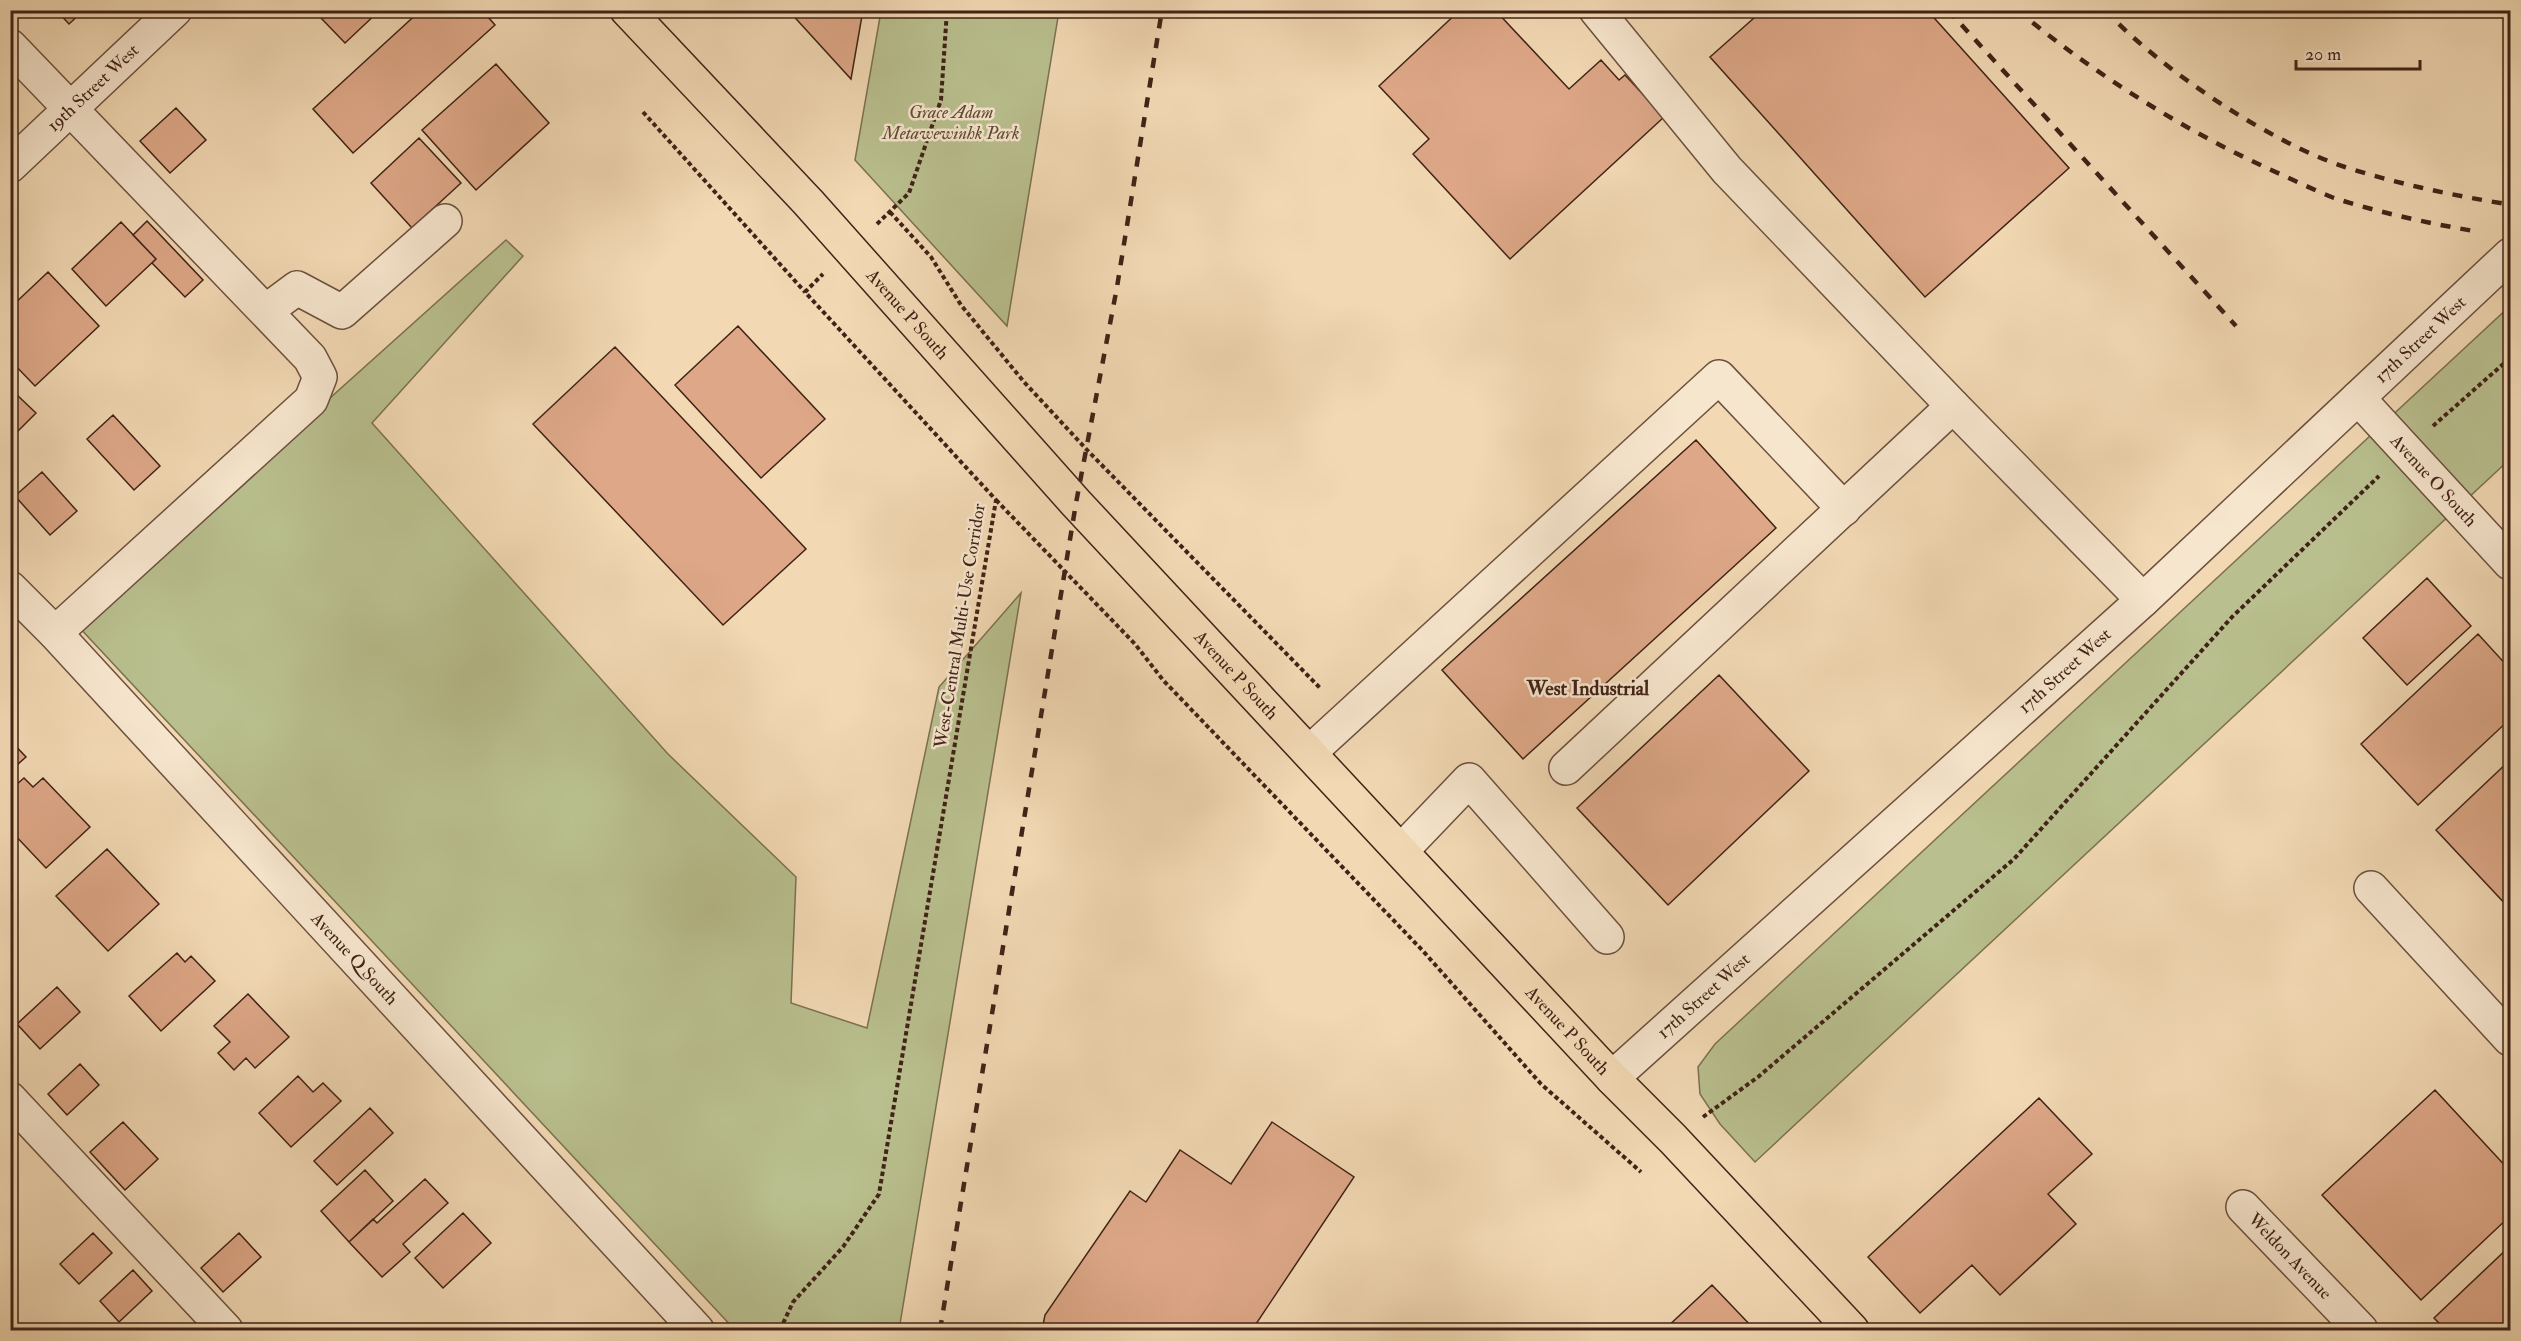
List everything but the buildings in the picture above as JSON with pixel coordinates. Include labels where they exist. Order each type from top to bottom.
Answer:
[{"type":"main road","name":"Avenue P South","points":[[627,10],[850,249],[1076,503],[1402,850],[1612,1078],[1673,1139],[1852,1330]]},
{"type":"street","name":"19th Street West","points":[[10,166],[175,10]]},
{"type":"street","points":[[1596,10],[1727,170],[1953,406],[2144,600]]},
{"type":"street","points":[[10,46],[266,311],[310,358],[320,377],[311,400],[55,633]]},
{"type":"street","points":[[266,311],[297,288],[342,312],[445,221]]},
{"type":"street","name":"17th Street West","points":[[1612,1078],[2144,600],[2511,255]]},
{"type":"street","points":[[1310,752],[1719,377],[1844,509]]},
{"type":"street","name":"Avenue O South","points":[[2358,398],[2511,563]]},
{"type":"street","points":[[1566,768],[1953,406]]},
{"type":"street","name":"Avenue Q South","points":[[10,588],[55,633],[697,1330]]},
{"type":"street","points":[[1402,850],[1468,780],[1607,937]]},
{"type":"street","points":[[2371,888],[2511,1039]]},
{"type":"street","points":[[10,1099],[226,1330]]},
{"type":"street","name":"Weldon Avenue","points":[[2244,1207],[2361,1330]]},
{"type":"path","points":[[805,292],[909,193],[941,100],[947,10]]},
{"type":"path","name":"West-Central Multi-Use Corridor","points":[[643,112],[996,500],[879,1194],[843,1247],[793,1302],[780,1330]]},
{"type":"path","points":[[890,212],[931,257],[961,305],[1024,382],[1348,717]]},
{"type":"path","points":[[1673,1139],[1758,1077],[2014,860],[2232,616],[2407,449],[2511,358]]},
{"type":"path","points":[[996,500],[1136,644],[1163,680],[1423,951],[1541,1084],[1641,1172]]},
{"type":"green space","name":"Grace Adam Metawewinhk Park","points":[[881,11],[1059,11],[1007,326],[855,160]]},
{"type":"green space","points":[[506,240],[523,256],[372,423],[668,754],[796,877],[791,1003],[867,1028],[939,687],[1021,593],[899,1330],[735,1330],[77,625]]},
{"type":"green space","points":[[2510,306],[2510,459],[1755,1162],[1720,1124],[1700,1094],[1698,1067],[1715,1044]]},
{"type":"railway","points":[[940,1330],[1076,503],[1117,287],[1162,10]]},
{"type":"railway","points":[[1948,10],[2236,326]]},
{"type":"railway","points":[[2017,10],[2079,58],[2143,101],[2245,158],[2334,198],[2406,218],[2480,232]]},
{"type":"railway","points":[[2105,10],[2128,33],[2185,79],[2250,122],[2283,140],[2345,167],[2385,179],[2506,204]]},
{"type":"district","name":"West Industrial","points":[[1588,688]]}]
